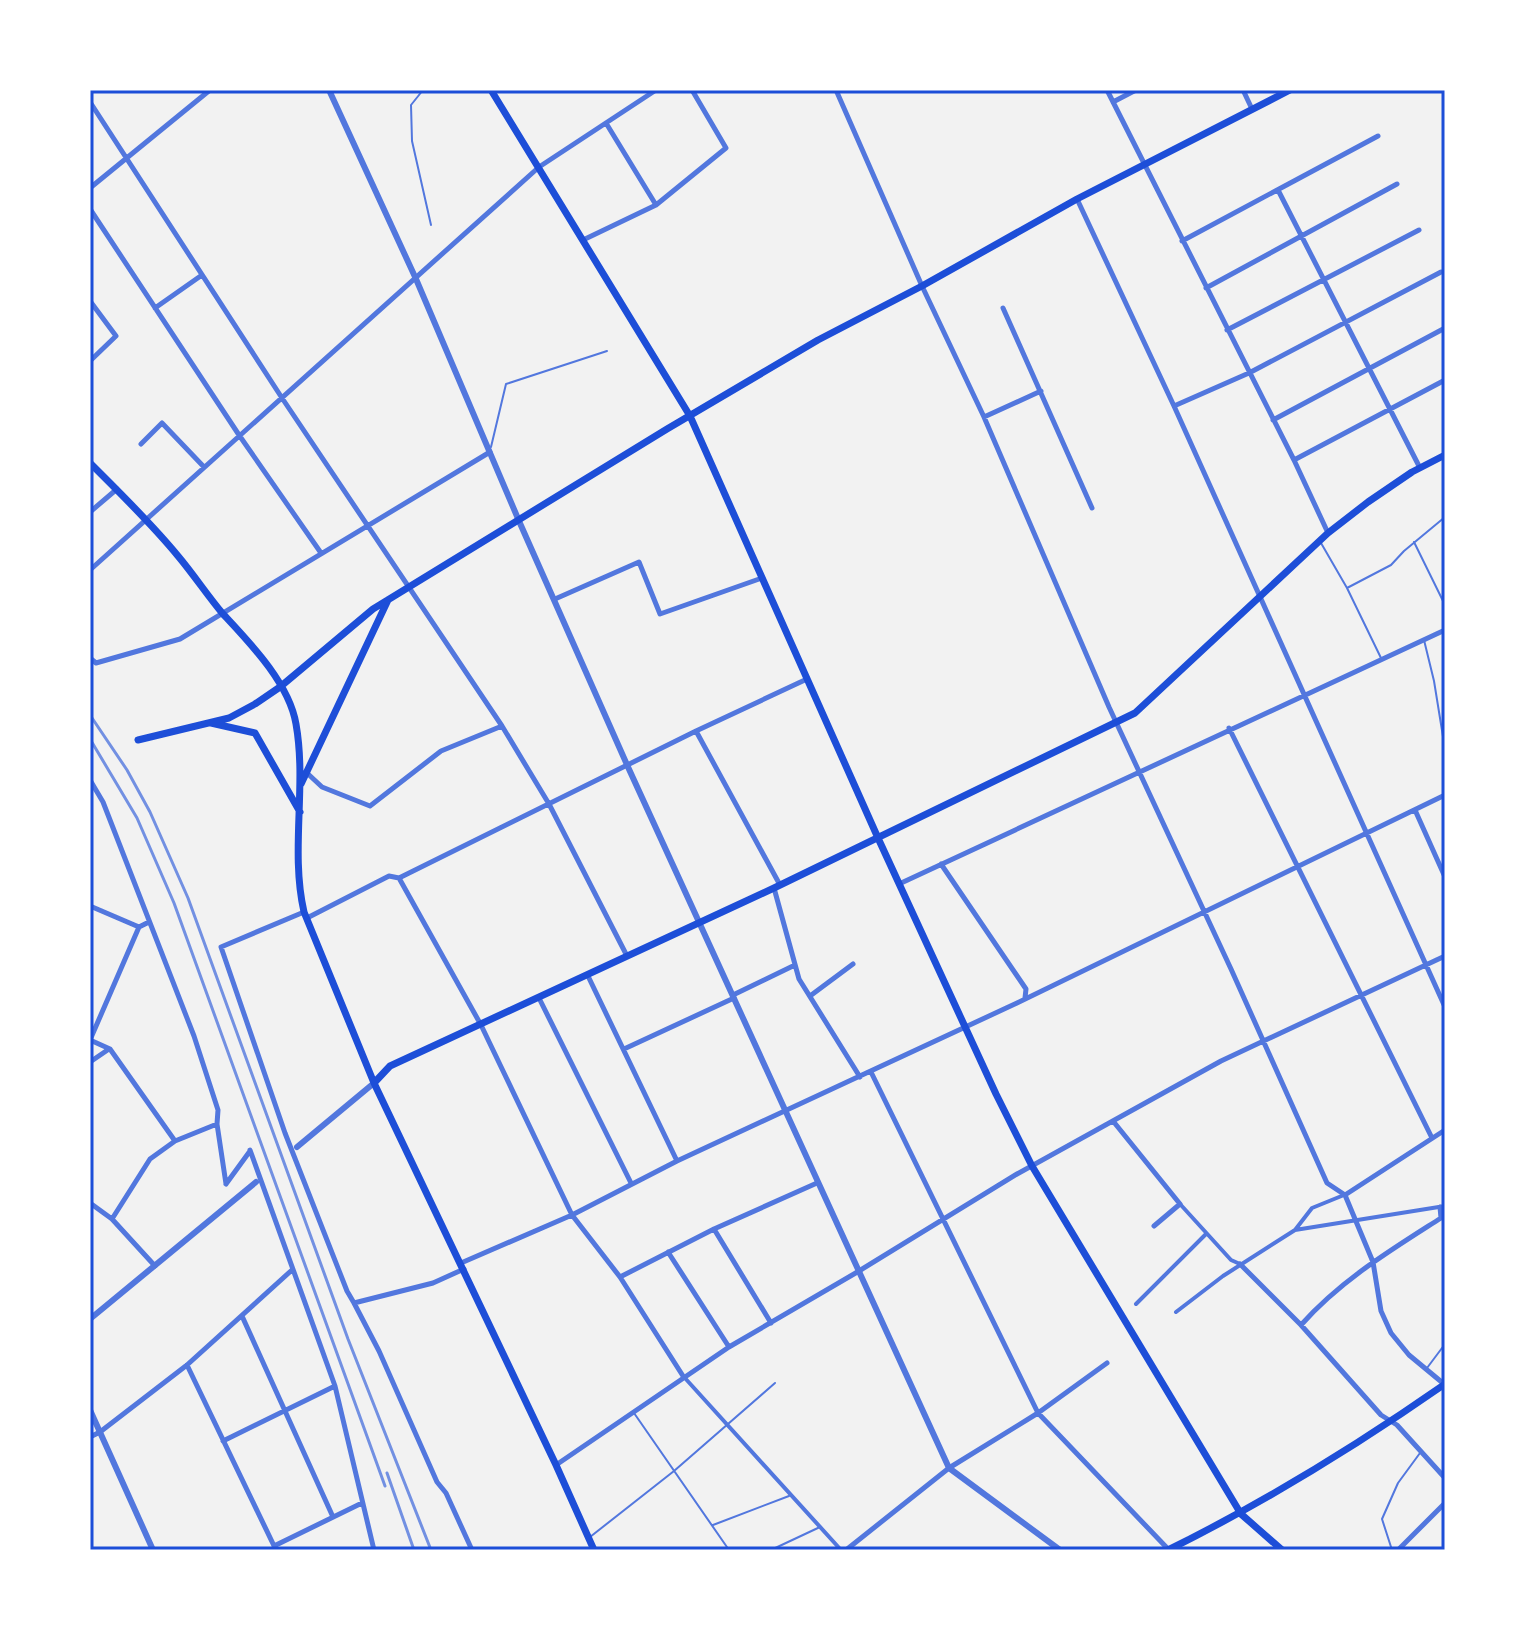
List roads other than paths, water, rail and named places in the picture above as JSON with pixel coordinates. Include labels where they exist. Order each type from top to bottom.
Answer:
[{"type":"main road","points":[[491,90],[690,416],[878,838],[1032,1166],[1241,1514],[1282,1550]]},
{"type":"main road","points":[[138,740],[229,718],[280,687],[389,598],[818,340],[1077,199],[1290,90]]},
{"type":"main road","points":[[374,1083],[390,1066],[588,976],[1135,713],[1319,540],[1368,502],[1420,468],[1445,457]]},
{"type":"main road","points":[[90,463],[177,555],[264,659],[296,720],[301,786],[298,886],[306,915],[374,1083],[463,1266],[594,1550]]},
{"type":"main road","points":[[301,786],[389,598]]},
{"type":"main road","points":[[209,723],[255,733],[300,812]]},
{"type":"main road","points":[[1168,1550],[1241,1514],[1393,1422],[1445,1384]]},
{"type":"street","points":[[90,188],[210,90]]},
{"type":"street","points":[[329,90],[416,279],[628,767],[949,1468],[1060,1550]]},
{"type":"street","points":[[90,570],[539,167],[646,93],[656,90]]},
{"type":"street","points":[[583,240],[656,205],[726,148],[692,90]]},
{"type":"street","points":[[836,90],[922,286],[984,417],[1138,770],[1327,1183],[1345,1195],[1373,1262],[1378,1300],[1386,1322],[1398,1343],[1445,1384]]},
{"type":"street","points":[[1107,90],[1328,533]]},
{"type":"street","points":[[1113,102],[1136,90]]},
{"type":"street","points":[[1243,90],[1252,109]]},
{"type":"street","points":[[90,102],[282,398],[502,726],[549,804],[627,956]]},
{"type":"street","points":[[606,123],[656,205]]},
{"type":"street","points":[[1182,241],[1378,136]]},
{"type":"street","points":[[1206,288],[1397,184]]},
{"type":"street","points":[[1278,190],[1420,468]]},
{"type":"street","points":[[1077,199],[1174,406],[1445,1007]]},
{"type":"street","points":[[90,209],[321,553]]},
{"type":"street","points":[[1227,330],[1419,230]]},
{"type":"street","points":[[1174,406],[1249,373],[1441,272]]},
{"type":"street","points":[[155,308],[202,275]]},
{"type":"street","points":[[90,301],[116,336],[90,361]]},
{"type":"street","points":[[1003,308],[1092,508]]},
{"type":"street","points":[[1273,420],[1445,328]]},
{"type":"street","points":[[1294,460],[1445,380]]},
{"type":"street","points":[[984,417],[1041,391]]},
{"type":"street","points":[[141,444],[162,423],[204,467]]},
{"type":"street","points":[[90,658],[96,663],[180,639],[490,452]]},
{"type":"street","points":[[90,512],[117,489]]},
{"type":"street","points":[[555,599],[639,562],[660,614],[763,577]]},
{"type":"street","points":[[899,884],[1138,770],[1445,630]]},
{"type":"street","points":[[472,1550],[354,1303],[285,1133],[221,947],[306,915],[389,876],[399,878],[696,731],[809,679]]},
{"type":"street","points":[[307,773],[322,787],[370,806],[441,751],[502,726]]},
{"type":"street","points":[[1229,728],[1432,1138]]},
{"type":"street","points":[[696,731],[777,886],[799,979],[860,1077]]},
{"type":"street","points":[[90,781],[103,802],[194,1036],[218,1110],[217,1124],[226,1184],[250,1150],[292,1270],[320,1338],[335,1386],[374,1550]]},
{"type":"street","points":[[354,1303],[433,1283],[631,1183],[1025,999],[1445,795]]},
{"type":"street","points":[[1415,810],[1445,877]]},
{"type":"street","points":[[941,864],[1026,989],[1025,999]]},
{"type":"street","points":[[399,878],[481,1025],[572,1215],[620,1277],[683,1376],[844,1550],[949,1468],[1038,1413],[1107,1363]]},
{"type":"street","points":[[90,906],[139,927]]},
{"type":"street","points":[[149,922],[139,927],[90,1040],[110,1049],[175,1141]]},
{"type":"street","points":[[556,1465],[729,1347],[1032,1166],[1263,1041],[1445,956]]},
{"type":"street","points":[[810,996],[853,964]]},
{"type":"street","points":[[624,1049],[795,965]]},
{"type":"street","points":[[588,976],[677,1161]]},
{"type":"street","points":[[539,998],[631,1183]]},
{"type":"street","points":[[90,1062],[110,1049]]},
{"type":"street","points":[[871,1072],[1038,1413],[1168,1550]]},
{"type":"street","points":[[297,1147],[374,1083]]},
{"type":"street","points":[[1113,1121],[1206,1234],[1301,1325],[1381,1415],[1393,1422],[1445,1478]]},
{"type":"street","points":[[112,1219],[150,1159],[175,1141],[217,1124]]},
{"type":"street","points":[[1176,1312],[1240,1264],[1295,1230],[1312,1208],[1345,1195],[1445,1130]]},
{"type":"street","points":[[90,1319],[256,1182]]},
{"type":"street","points":[[620,1277],[714,1229],[817,1183]]},
{"type":"street","points":[[90,1203],[112,1219],[155,1267]]},
{"type":"street","points":[[1154,1226],[1180,1204]]},
{"type":"street","points":[[1295,1230],[1443,1206],[1441,1218],[1325,1298],[1301,1325]]},
{"type":"street","points":[[714,1229],[771,1323]]},
{"type":"street","points":[[1136,1304],[1206,1234]]},
{"type":"street","points":[[668,1252],[729,1347]]},
{"type":"street","points":[[90,1437],[187,1365],[292,1270]]},
{"type":"street","points":[[242,1316],[333,1517]]},
{"type":"street","points":[[187,1365],[275,1548],[362,1503]]},
{"type":"street","points":[[223,1441],[335,1386]]},
{"type":"street","points":[[90,1410],[153,1550]]},
{"type":"street","points":[[1395,1550],[1445,1503]]},
{"type":"lane","points":[[423,90],[411,105],[412,141],[431,225]]},
{"type":"lane","points":[[490,452],[506,384],[607,351]]},
{"type":"lane","points":[[1347,588],[1391,565],[1445,517]]},
{"type":"lane","points":[[1319,540],[1347,588],[1381,659]]},
{"type":"lane","points":[[1414,542],[1445,605]]},
{"type":"lane","points":[[1424,639],[1445,749]]},
{"type":"lane","points":[[1426,1369],[1445,1344]]},
{"type":"lane","points":[[589,1538],[674,1471],[775,1383]]},
{"type":"lane","points":[[633,1411],[729,1550]]},
{"type":"lane","points":[[1395,1550],[1382,1519],[1398,1483],[1421,1452]]},
{"type":"lane","points":[[712,1526],[791,1495]]},
{"type":"lane","points":[[771,1550],[820,1527]]},
{"type":"railway","points":[[90,715],[127,770],[150,812],[188,898],[348,1339],[431,1550]]},
{"type":"railway","points":[[90,739],[137,818],[174,903],[385,1486]]},
{"type":"railway","points":[[387,1473],[414,1550]]}]
